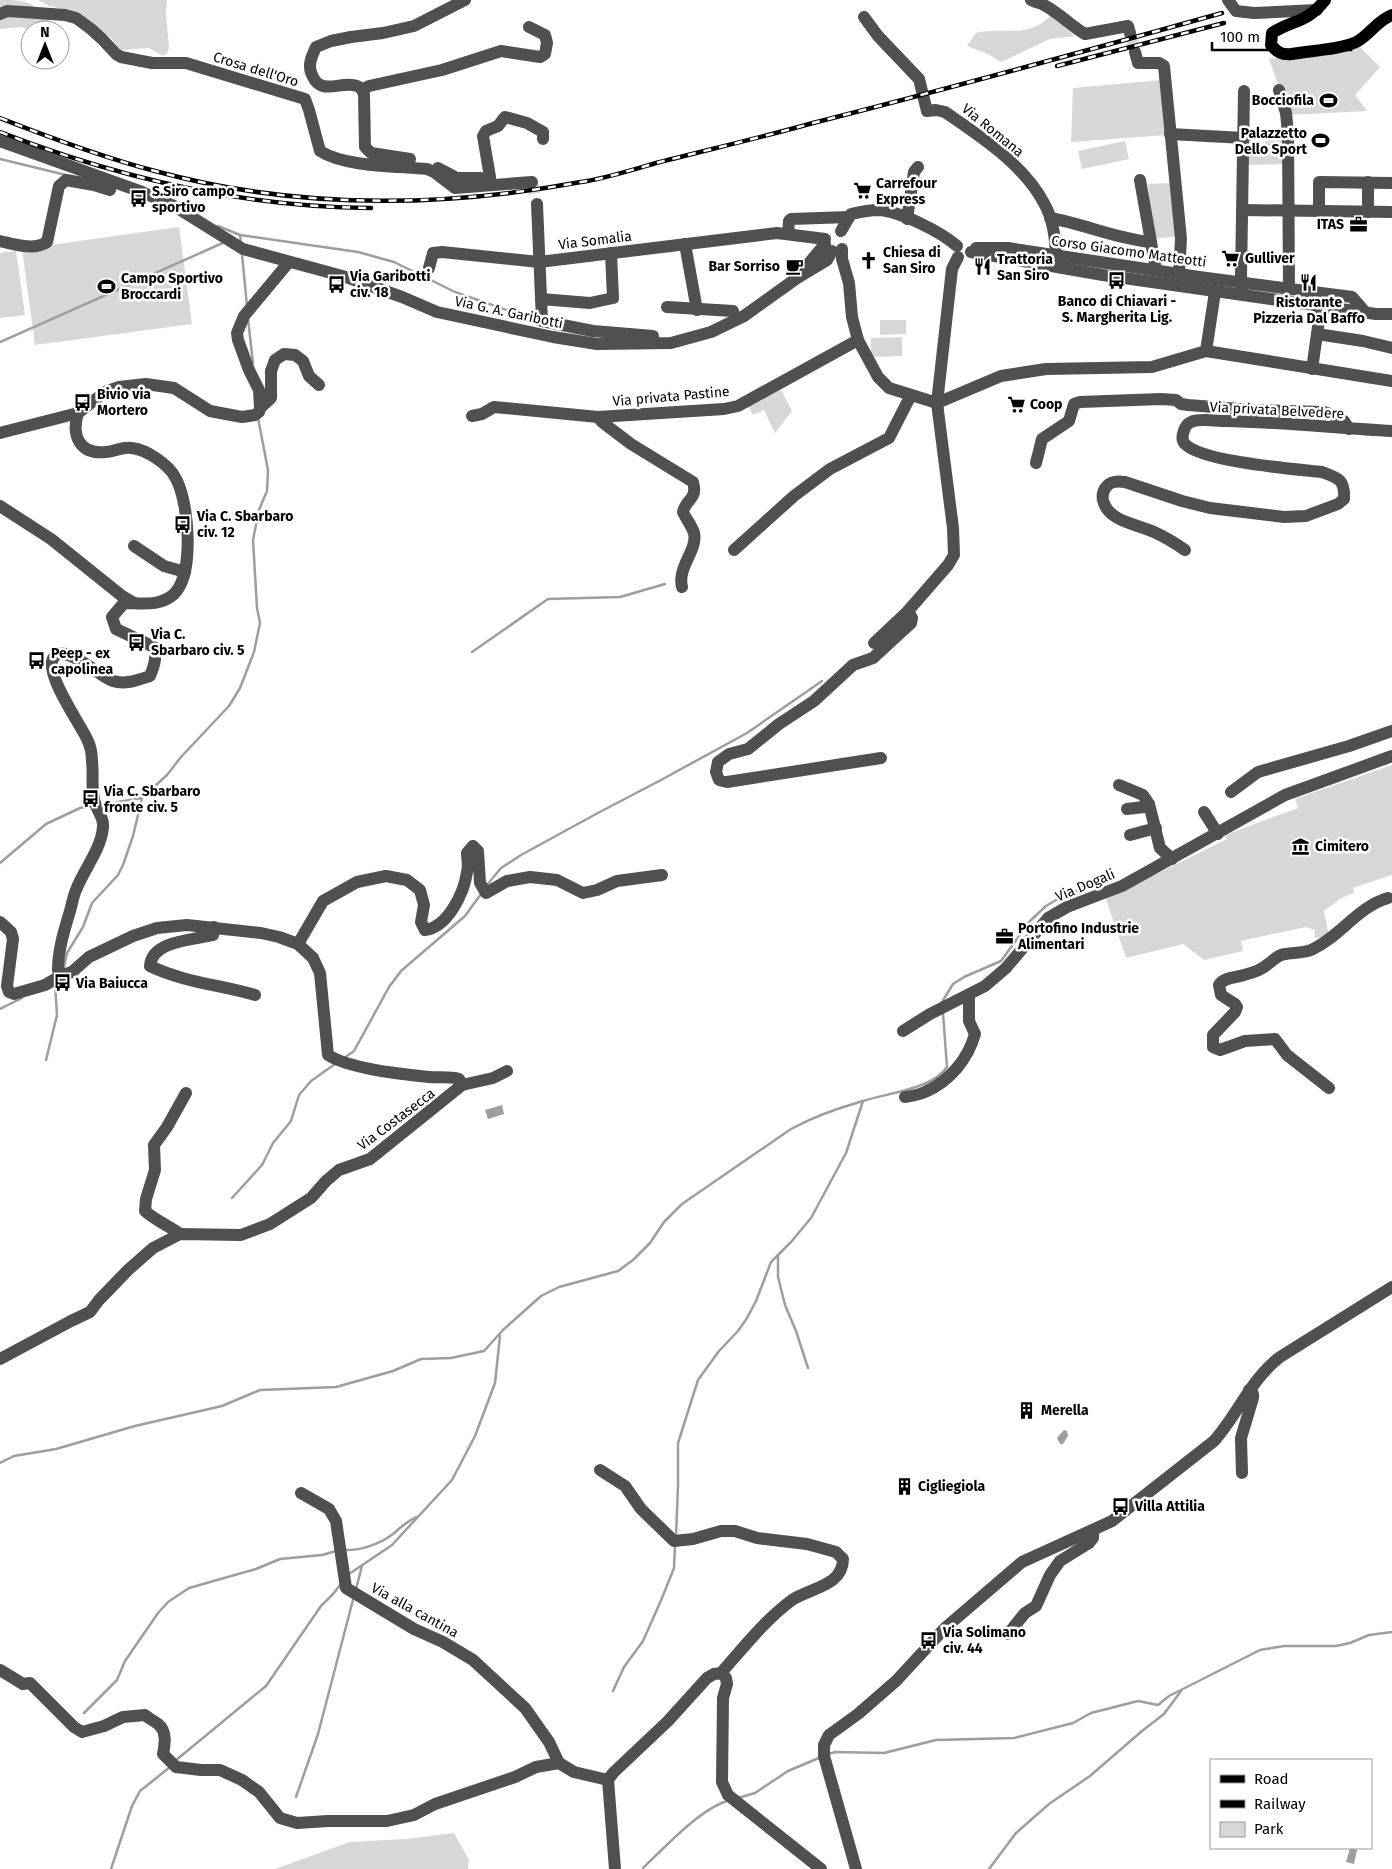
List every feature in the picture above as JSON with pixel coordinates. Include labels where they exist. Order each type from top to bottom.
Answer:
[{"type":"main road","points":[[1321,5],[1305,20],[1272,33],[1271,45],[1276,52],[1292,54],[1357,42],[1382,19],[1392,15]]},
{"type":"street","points":[[465,0],[414,26],[383,33],[351,37],[316,47],[310,61],[310,72],[315,82],[326,87],[348,84],[358,86],[362,90],[364,95],[365,146],[371,153],[433,163],[443,172],[457,178],[474,179],[490,177],[483,136],[486,131],[498,126],[505,117],[527,123],[543,132],[543,139]]},
{"type":"street","points":[[1228,0],[1236,11],[1254,13],[1321,5]]},
{"type":"street","points":[[1036,2],[1085,34],[1128,26],[1130,33]]},
{"type":"street","name":"Crosa dell'Oro","points":[[0,14],[23,12],[65,15],[76,18],[102,39],[116,54],[122,57],[152,62],[186,63],[305,99],[310,110],[320,151],[331,158],[427,169],[455,188],[532,182],[522,174],[490,177]]},
{"type":"street","name":"Via Romana","points":[[864,18],[918,79],[927,111],[945,112],[992,145],[1033,187],[1046,207],[1050,218],[1054,233],[1056,261]]},
{"type":"street","points":[[362,90],[369,86],[442,70],[501,51],[540,57],[545,54],[547,43],[544,35],[529,27]]},
{"type":"street","points":[[1136,52],[1138,63],[1159,63],[1164,66],[1182,239],[1179,274]]},
{"type":"street","points":[[1279,90],[1286,112],[1288,133],[1289,288]]},
{"type":"street","points":[[1242,296],[1244,91]]},
{"type":"street","points":[[1170,134],[1244,138]]},
{"type":"street","name":"Via G. A. Garibotti","points":[[0,141],[142,192],[174,206],[243,249],[355,281],[402,297],[437,312],[597,344],[671,343],[711,332],[744,316],[797,278],[829,249]]},
{"type":"street","points":[[907,218],[914,172],[918,167]]},
{"type":"street","points":[[0,240],[33,246],[44,245],[47,242],[59,186],[66,180],[94,185],[128,195],[142,192]]},
{"type":"street","points":[[1140,180],[1156,270]]},
{"type":"street","points":[[1319,212],[1319,182],[1392,183]]},
{"type":"street","points":[[1368,182],[1368,212]]},
{"type":"street","points":[[537,204],[542,321],[592,331],[663,337],[711,332]]},
{"type":"street","points":[[829,249],[846,244],[843,233],[851,214],[880,210],[907,218],[930,228],[957,251]]},
{"type":"street","points":[[1243,210],[1392,212]]},
{"type":"street","points":[[782,234],[791,219],[849,217]]},
{"type":"street","points":[[1050,218],[1134,241],[1151,242]]},
{"type":"street","points":[[843,233],[858,220],[884,219],[914,228],[943,241],[957,251]]},
{"type":"street","points":[[843,233],[831,231],[829,249],[849,283],[852,317],[858,340],[878,377],[889,388],[936,402],[1001,376],[1046,369],[1152,367],[1206,351],[1392,381]]},
{"type":"street","name":"Via Somalia","points":[[429,268],[433,253],[442,252],[539,262],[782,234],[829,249]]},
{"type":"street","points":[[685,244],[697,310]]},
{"type":"street","name":"Corso Giacomo Matteotti","points":[[957,251],[967,258],[971,250],[1056,261],[1156,270],[1352,297],[1365,312]]},
{"type":"street","points":[[874,643],[908,610],[948,566],[954,555],[936,402],[952,269],[957,251]]},
{"type":"street","points":[[541,299],[590,303],[613,298],[611,253]]},
{"type":"street","name":"Corso Giacomo Matteotti","points":[[1056,261],[1215,292],[1392,314]]},
{"type":"street","points":[[260,408],[259,390],[248,370],[237,333],[244,316],[288,262]]},
{"type":"street","points":[[1206,351],[1215,292]]},
{"type":"street","points":[[1312,369],[1321,306]]},
{"type":"street","points":[[667,307],[733,311]]},
{"type":"street","points":[[1317,334],[1363,341],[1392,348]]},
{"type":"street","name":"Via privata Pastine","points":[[472,416],[482,414],[494,408],[598,417],[724,409],[738,406],[858,340]]},
{"type":"street","points":[[0,432],[78,413],[105,392],[120,387],[146,384],[174,388],[210,410],[242,417],[255,415],[271,398],[271,371],[275,360],[284,354],[295,354],[303,361],[310,376],[319,385]]},
{"type":"street","points":[[734,550],[794,496],[830,469],[889,438],[911,395]]},
{"type":"street","points":[[1036,463],[1042,439],[1069,421],[1074,404],[1080,402],[1161,399],[1176,400],[1181,404],[1188,405],[1252,410],[1324,412],[1344,421],[1349,428]]},
{"type":"street","points":[[62,975],[58,970],[58,960],[63,931],[76,890],[97,847],[103,826],[92,792],[92,762],[88,739],[67,705],[52,670],[51,663],[60,654],[68,654],[89,666],[104,678],[115,682],[126,683],[150,676],[156,655],[154,648],[116,629],[112,617],[124,603],[150,605],[174,594],[185,572],[188,527],[184,505],[175,476],[158,460],[145,452],[132,448],[120,448],[107,452],[88,450],[80,444],[75,430],[78,413]]},
{"type":"street","points":[[598,417],[631,444],[693,482],[693,498],[684,508],[683,512],[694,534],[694,543],[683,568],[681,576],[682,587]]},
{"type":"street","name":"Via privata Belvedere","points":[[1185,550],[1172,540],[1115,517],[1106,508],[1102,499],[1107,484],[1116,481],[1125,482],[1210,508],[1284,517],[1306,516],[1338,504],[1344,499],[1344,484],[1335,476],[1322,472],[1208,456],[1193,450],[1184,444],[1182,438],[1184,428],[1189,422],[1198,420],[1392,431]]},
{"type":"street","points":[[0,506],[51,539],[122,596],[134,603]]},
{"type":"street","points":[[134,546],[164,566],[185,572]]},
{"type":"street","points":[[881,758],[727,782],[719,780],[716,772],[718,762],[729,754],[748,749],[779,724],[814,701],[853,665],[874,658],[912,623],[908,610]]},
{"type":"street","points":[[1231,792],[1258,772],[1349,746],[1392,731]]},
{"type":"street","name":"Via Dogali","points":[[903,1031],[930,1014],[985,986],[1006,968],[1048,918],[1067,907],[1122,886],[1285,795],[1392,756]]},
{"type":"street","points":[[1119,785],[1143,795],[1149,804],[1160,848],[1172,859]]},
{"type":"street","points":[[1127,809],[1144,807],[1149,804]]},
{"type":"street","points":[[1204,812],[1218,834]]},
{"type":"street","points":[[1130,835],[1156,828]]},
{"type":"street","points":[[298,944],[323,901],[357,882],[386,876],[407,880],[420,890],[424,905],[422,922],[425,930],[435,929],[451,912],[464,888],[468,870],[467,852],[473,846],[478,851],[480,883],[486,893],[507,881],[530,877],[557,880],[583,893],[597,890],[617,880],[662,875]]},
{"type":"street","points":[[1329,1088],[1287,1055],[1274,1040],[1245,1042],[1220,1050],[1214,1047],[1213,1035],[1235,1012],[1237,1007],[1222,995],[1219,985],[1225,980],[1256,971],[1284,954],[1305,952],[1313,949],[1379,900],[1391,897]]},
{"type":"street","points":[[0,922],[11,932],[13,939],[7,986],[9,992],[14,994],[45,985],[62,975],[72,972],[89,958],[132,936],[157,928],[187,925],[279,937],[298,944],[313,958],[320,973],[328,1055],[336,1060],[361,1066],[431,1077],[447,1076],[459,1079],[462,1086]]},
{"type":"street","points":[[214,928],[213,936],[179,940],[161,949],[151,960],[150,966],[166,974],[206,985],[255,995]]},
{"type":"street","points":[[905,1097],[924,1092],[942,1082],[963,1062],[970,1050],[975,1034],[969,1021],[968,995]]},
{"type":"street","name":"Via Costasecca","points":[[0,1359],[71,1320],[90,1312],[128,1270],[153,1248],[180,1234],[241,1235],[270,1224],[311,1198],[339,1170],[370,1159],[462,1086],[493,1078],[507,1071]]},
{"type":"street","points":[[180,1234],[145,1211],[145,1204],[155,1170],[154,1145],[167,1127],[186,1093]]},
{"type":"street","points":[[856,1869],[824,1756],[824,1745],[827,1738],[896,1681],[945,1628],[1022,1562],[1093,1531],[1129,1509],[1214,1441],[1224,1430],[1249,1390],[1266,1368],[1280,1357],[1392,1287]]},
{"type":"street","points":[[1242,1473],[1241,1438],[1253,1398],[1253,1394],[1249,1390]]},
{"type":"street","points":[[600,1470],[625,1486],[641,1509],[674,1541],[693,1539],[722,1531],[735,1531],[757,1538],[807,1544],[836,1552],[843,1559],[843,1567],[837,1577],[793,1600],[766,1623],[721,1673],[707,1678],[668,1721],[612,1773],[608,1780],[615,1869]]},
{"type":"street","name":"Via alla cantina","points":[[301,1493],[329,1509],[336,1521],[341,1565],[346,1588],[414,1629],[465,1655],[525,1708],[549,1742],[559,1763]]},
{"type":"street","points":[[1008,1634],[1025,1613],[1036,1606],[1050,1575],[1060,1560],[1089,1543],[1093,1538],[1093,1531]]},
{"type":"street","points":[[0,1670],[23,1684],[30,1683],[74,1727],[82,1732],[104,1726],[123,1717],[145,1715],[159,1724],[164,1734],[163,1754],[176,1766],[201,1770],[220,1770],[242,1780],[259,1792],[280,1818],[297,1823],[387,1821],[414,1815],[435,1804],[515,1777],[536,1767],[559,1763],[574,1772],[608,1780]]},
{"type":"street","points":[[721,1673],[726,1678],[727,1684],[723,1698],[722,1782],[728,1795],[821,1869]]},
{"type":"green space","points":[[0,0],[17,0],[28,3],[49,20],[20,20],[20,27],[0,29]]},
{"type":"green space","points":[[38,0],[167,0],[166,13],[169,48],[163,56],[149,48],[122,50],[117,47],[111,38],[76,12],[49,6]]},
{"type":"green space","points":[[1051,15],[1075,36],[1050,39],[1001,62],[988,54],[967,46],[976,33],[1025,30],[1042,23]]},
{"type":"green space","points":[[1358,45],[1380,67],[1355,95],[1367,111],[1289,115],[1269,59]]},
{"type":"green space","points":[[1162,80],[1167,135],[1071,142],[1073,88]]},
{"type":"green space","points":[[1286,131],[1287,164],[1246,165],[1246,147],[1265,147],[1266,132]]},
{"type":"green space","points":[[1125,141],[1129,159],[1082,169],[1078,151]]},
{"type":"green space","points":[[1173,183],[1178,236],[1153,239],[1148,184]]},
{"type":"green space","name":"Campo Sportivo Broccardi","points":[[179,227],[192,324],[35,345],[22,249]]},
{"type":"green space","points":[[16,251],[25,315],[0,318],[0,253]]},
{"type":"green space","points":[[880,320],[906,320],[906,334],[880,335]]},
{"type":"green space","points":[[902,337],[902,356],[871,357],[871,338]]},
{"type":"green space","points":[[781,390],[792,411],[775,433],[764,410],[753,415],[748,406]]},
{"type":"green space","points":[[1392,765],[1392,875],[1353,888],[1354,893],[1341,898],[1324,911],[1329,936],[1315,938],[1315,930],[1306,927],[1241,941],[1243,951],[1204,960],[1183,944],[1126,958],[1106,899],[1227,839],[1225,835],[1298,808],[1295,799]]},
{"type":"green space","points":[[454,1833],[469,1860],[468,1869],[275,1869],[350,1842],[406,1839]]},
{"type":"shaded area","points":[[502,1105],[504,1114],[488,1119],[485,1110]]},
{"type":"shaded area","points":[[1064,1430],[1067,1431],[1068,1436],[1063,1444],[1060,1444],[1057,1438]]},
{"type":"shaded area","points":[[1350,1849],[1357,1850],[1354,1864],[1346,1862]]},
{"type":"waterway","points":[[0,159],[66,175]]},
{"type":"waterway","points":[[218,226],[240,235],[358,252],[394,262],[455,292],[535,320]]},
{"type":"waterway","points":[[240,235],[241,244]]},
{"type":"waterway","points":[[0,342],[225,242]]},
{"type":"waterway","points":[[242,254],[247,306]]},
{"type":"waterway","points":[[248,319],[253,363]]},
{"type":"waterway","points":[[64,967],[67,953],[83,927],[92,903],[118,875],[123,865],[133,836],[142,798],[167,775],[181,757],[229,706],[240,688],[254,652],[260,623],[257,608],[253,540],[259,510],[267,491],[268,470],[258,418]]},
{"type":"waterway","points":[[472,652],[548,599],[620,597],[665,584]]},
{"type":"waterway","points":[[487,885],[501,868],[521,855],[747,733],[822,681]]},
{"type":"waterway","points":[[99,805],[142,798]]},
{"type":"waterway","points":[[0,863],[46,824],[80,808],[91,806]]},
{"type":"waterway","points":[[942,1002],[953,984],[964,977],[1001,961],[1030,921],[1046,906],[1061,897],[1103,881]]},
{"type":"waterway","points":[[344,1058],[354,1051],[389,987],[401,971],[465,916],[481,894]]},
{"type":"waterway","points":[[46,1060],[57,1015],[55,984]]},
{"type":"waterway","points":[[0,1009],[22,998]]},
{"type":"waterway","points":[[0,1463],[14,1456],[56,1449],[135,1426],[222,1406],[260,1390],[336,1387],[393,1371],[421,1359],[451,1358],[484,1351],[503,1330],[541,1296],[559,1287],[618,1271],[633,1260],[650,1243],[664,1222],[682,1204],[791,1129],[844,1107],[921,1085],[940,1074],[947,1067],[943,1013]]},
{"type":"waterway","points":[[232,1198],[262,1165],[273,1143],[291,1121],[299,1095],[311,1081],[335,1064]]},
{"type":"waterway","points":[[676,1536],[678,1443],[698,1380],[719,1351],[738,1331],[747,1318],[756,1301],[771,1262],[811,1218],[846,1153],[863,1101]]},
{"type":"waterway","points":[[778,1255],[778,1277],[785,1305],[808,1368]]},
{"type":"waterway","points":[[349,1574],[392,1545],[452,1480],[475,1436],[495,1383],[500,1336]]},
{"type":"waterway","points":[[344,1550],[363,1548],[376,1544],[388,1538],[407,1522],[417,1517]]},
{"type":"waterway","points":[[613,1691],[624,1667],[643,1641],[662,1598],[674,1568],[675,1544]]},
{"type":"waterway","points":[[84,1713],[117,1680],[125,1661],[158,1613],[168,1602],[189,1588],[256,1569],[280,1559],[322,1555],[336,1551]]},
{"type":"waterway","points":[[356,1589],[362,1566]]},
{"type":"waterway","points":[[175,1761],[266,1686],[321,1606],[341,1584]]},
{"type":"waterway","points":[[296,1797],[318,1734],[354,1596]]},
{"type":"waterway","points":[[829,1754],[835,1752],[884,1753],[936,1740],[1014,1738],[1073,1723],[1091,1713],[1138,1701],[1158,1705],[1169,1696],[1260,1650],[1284,1646],[1336,1646],[1350,1643],[1369,1635],[1392,1632]]},
{"type":"waterway","points":[[989,1869],[1016,1833],[1049,1804],[1090,1776],[1164,1714],[1181,1691]]},
{"type":"waterway","points":[[738,1798],[755,1793],[788,1771],[819,1758]]},
{"type":"waterway","points":[[111,1869],[132,1806],[140,1791],[170,1767]]},
{"type":"waterway","points":[[643,1868],[705,1812],[727,1801]]},
{"type":"tunnel","points":[[1130,33],[1135,52]]},
{"type":"tunnel","points":[[532,182],[537,204]]},
{"type":"railway","points":[[0,118],[77,147],[135,166],[207,183],[260,192],[314,198],[367,200],[421,200],[474,197],[528,191],[611,176],[967,83],[1222,13]]},
{"type":"railway","points":[[1057,66],[1224,23]]},
{"type":"railway","points":[[0,132],[90,163],[182,187],[276,202],[371,208]]},
{"type":"place","name":"Bocciofila","points":[[1328,100]]},
{"type":"place","name":"Palazzetto Dello Sport","points":[[1321,141]]},
{"type":"place","name":"Carrefour Express","points":[[862,191]]},
{"type":"place","name":"S.Siro campo sportivo","points":[[138,199]]},
{"type":"place","name":"ITAS","points":[[1358,224]]},
{"type":"place","name":"Gulliver","points":[[1231,258]]},
{"type":"place","name":"Chiesa di San Siro","points":[[869,260]]},
{"type":"place","name":"Bar Sorriso","points":[[794,266]]},
{"type":"place","name":"Trattoria San Siro","points":[[983,267]]},
{"type":"place","name":"Banco di Chiavari - S. Margherita Lig.","points":[[1117,281]]},
{"type":"place","name":"Ristorante Pizzeria Dal Baffo","points":[[1309,282]]},
{"type":"place","name":"Via Garibotti civ. 18","points":[[336,284]]},
{"type":"place","name":"Campo Sportivo Broccardi","points":[[107,286]]},
{"type":"place","name":"Bivio via Mortero","points":[[83,402]]},
{"type":"place","name":"Coop","points":[[1016,404]]},
{"type":"place","name":"Via C. Sbarbaro civ. 12","points":[[183,524]]},
{"type":"place","name":"Via C. Sbarbaro civ. 5","points":[[137,642]]},
{"type":"place","name":"Peep - ex capolinea","points":[[37,661]]},
{"type":"place","name":"Via C. Sbarbaro fronte civ. 5","points":[[90,799]]},
{"type":"place","name":"Cimitero","points":[[1301,846]]},
{"type":"place","name":"Portofino Industrie Alimentari","points":[[1004,936]]},
{"type":"place","name":"Via Baiucca","points":[[62,983]]},
{"type":"place","name":"Merella","points":[[1027,1410]]},
{"type":"place","name":"Cigliegiola","points":[[904,1486]]},
{"type":"place","name":"Villa Attilia","points":[[1121,1506]]},
{"type":"place","name":"Via Solimano civ. 44","points":[[929,1640]]}]
